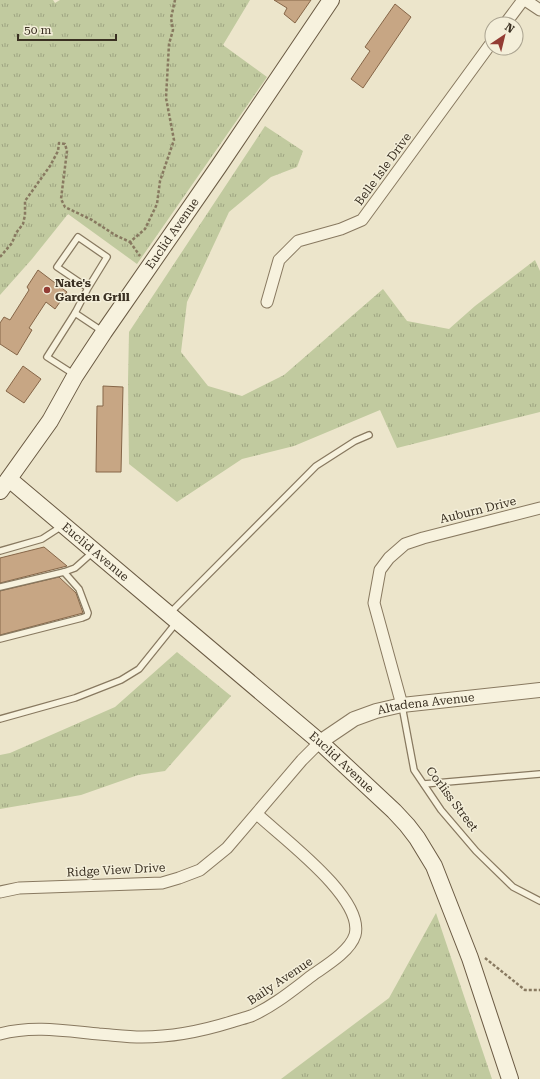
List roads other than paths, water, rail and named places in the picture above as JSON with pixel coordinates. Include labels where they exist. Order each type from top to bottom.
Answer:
[{"type":"main road","name":"Euclid Avenue","points":[[330,0],[215,172],[104,332],[75,376],[50,421],[5,485],[64,525],[320,742],[394,811],[417,838],[434,866],[470,958],[510,1079]]},
{"type":"street","points":[[511,16],[524,0],[540,10]]},
{"type":"street","name":"Belle Isle Drive","points":[[267,302],[280,260],[298,241],[341,229],[362,220],[484,53]]},
{"type":"street","name":"Auburn Drive","points":[[423,538],[540,508]]},
{"type":"street","name":"Corliss Street","points":[[402,705],[374,604],[380,570],[389,558],[405,544],[423,538]]},
{"type":"street","name":"Altadena Avenue","points":[[320,742],[354,719],[376,711],[402,705],[540,690]]},
{"type":"street","name":"Ridge View Drive","points":[[0,892],[19,888],[162,883],[200,870],[226,848],[257,814],[302,760],[320,742]]},
{"type":"street","name":"Baily Avenue","points":[[0,1034],[11,1031],[42,1029],[141,1037],[176,1035],[214,1027],[251,1016],[278,1000],[337,958],[355,935],[355,923],[351,912],[338,891],[316,865],[257,814]]},
{"type":"lane","points":[[75,376],[47,357],[75,313],[107,257],[78,237],[57,267],[88,288]]},
{"type":"lane","points":[[75,313],[104,332]]},
{"type":"lane","points":[[0,719],[75,698],[121,680],[139,669],[173,618],[316,466],[355,441],[370,435]]},
{"type":"lane","points":[[0,551],[42,539],[64,525]]},
{"type":"lane","points":[[0,587],[75,568],[94,551]]},
{"type":"lane","points":[[0,639],[87,616],[88,611],[79,589],[64,572]]},
{"type":"lane","name":"Corliss Street","points":[[402,705],[414,770],[442,810],[476,851],[513,888],[540,901]]},
{"type":"lane","points":[[424,784],[540,774]]},
{"type":"place","name":"Nate's Garden Grill","points":[[47,290]]}]
